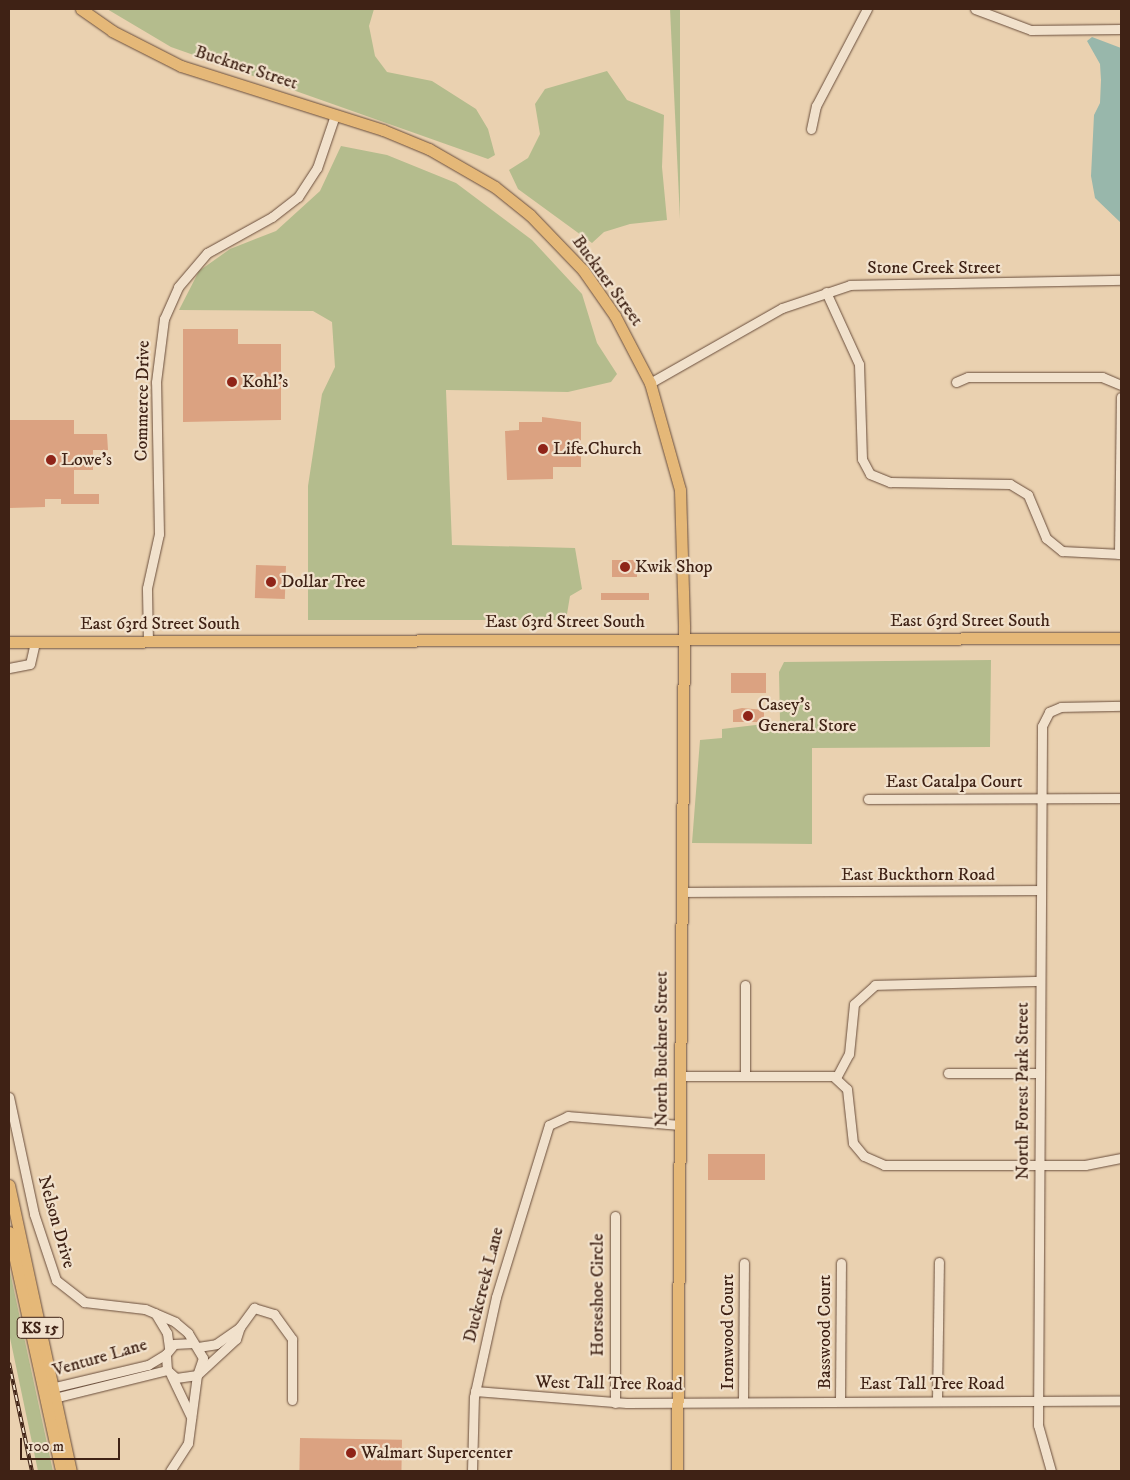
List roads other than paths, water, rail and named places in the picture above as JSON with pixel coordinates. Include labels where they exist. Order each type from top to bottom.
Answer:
[{"type":"main road","name":"Buckner Street","points":[[81,9],[152,53],[193,71],[335,115],[429,149],[495,187],[530,215],[583,270],[615,316],[650,383],[679,482],[684,633]]},
{"type":"main road","name":"East 63rd Street South","points":[[9,642],[148,642],[684,633],[1121,638]]},
{"type":"main road","name":"North Buckner Street","points":[[677,1471],[684,633]]},
{"type":"main road","name":"KS 15","points":[[9,1185],[49,1394],[61,1471]]},
{"type":"main road","name":"KS 15","points":[[9,1232],[49,1394],[71,1471]]},
{"type":"street","points":[[811,129],[816,106],[867,9]]},
{"type":"street","points":[[975,9],[1030,30],[1121,29]]},
{"type":"street","name":"Commerce Drive","points":[[148,642],[147,588],[159,534],[156,382],[164,319],[178,287],[207,252],[272,217],[298,197],[317,168],[335,115]]},
{"type":"street","name":"Stone Creek Street","points":[[650,383],[782,308],[826,292],[877,282],[1018,285],[1121,280]]},
{"type":"street","points":[[826,292],[859,364],[862,459],[872,476],[890,482],[1010,484],[1028,495],[1046,538],[1062,551],[1120,554],[1121,398]]},
{"type":"street","points":[[956,382],[968,377],[1102,377],[1121,385]]},
{"type":"street","points":[[9,668],[30,664],[35,642]]},
{"type":"street","name":"North Forest Park Street","points":[[1051,1471],[1038,1425],[1042,726],[1049,712],[1065,706],[1121,706]]},
{"type":"street","name":"East Catalpa Court","points":[[868,799],[1121,798]]},
{"type":"street","name":"East Buckthorn Road","points":[[681,892],[1040,890]]},
{"type":"street","points":[[836,1078],[849,1054],[854,1004],[875,985],[1040,981]]},
{"type":"street","points":[[745,985],[745,1075]]},
{"type":"street","points":[[948,1073],[1039,1073]]},
{"type":"street","points":[[680,1076],[745,1075],[836,1078]]},
{"type":"street","points":[[836,1078],[849,1096],[853,1143],[875,1163],[1096,1164],[1121,1158]]},
{"type":"street","name":"Nelson Drive","points":[[9,1097],[34,1214],[56,1280],[84,1302],[154,1313],[175,1322],[195,1345]]},
{"type":"street","name":"Duckcreek Lane","points":[[472,1471],[475,1391],[496,1298],[534,1165],[547,1130],[560,1118],[679,1125]]},
{"type":"street","name":"Horseshoe Circle","points":[[614,1216],[615,1403]]},
{"type":"street","points":[[937,1401],[939,1262]]},
{"type":"street","name":"Ironwood Court","points":[[743,1402],[744,1263]]},
{"type":"street","name":"Basswood Court","points":[[840,1401],[841,1263]]},
{"type":"street","points":[[167,1351],[180,1341],[195,1345],[216,1344],[240,1327],[259,1308],[274,1314],[288,1328],[292,1400]]},
{"type":"street","points":[[154,1313],[168,1333],[169,1372],[191,1417]]},
{"type":"street","points":[[169,1372],[181,1379],[197,1375],[236,1339],[240,1327]]},
{"type":"street","points":[[170,1471],[184,1452],[197,1375],[203,1358],[195,1345]]},
{"type":"street","name":"Venture Lane","points":[[49,1394],[148,1365],[167,1351]]},
{"type":"street","name":"Venture Lane","points":[[49,1394],[169,1372]]},
{"type":"street","name":"West Tall Tree Road","points":[[475,1391],[615,1403],[743,1402]]},
{"type":"street","name":"East Tall Tree Road","points":[[743,1402],[1121,1400]]},
{"type":"railway","points":[[9,1363],[32,1471]]},
{"type":"place","name":"Kohl's","points":[[232,382]]},
{"type":"place","name":"Life.Church","points":[[543,449]]},
{"type":"place","name":"Lowe's","points":[[51,460]]},
{"type":"place","name":"Kwik Shop","points":[[625,567]]},
{"type":"place","name":"Dollar Tree","points":[[271,582]]},
{"type":"place","name":"Casey's General Store","points":[[748,716]]},
{"type":"place","name":"Walmart Supercenter","points":[[351,1453]]}]
